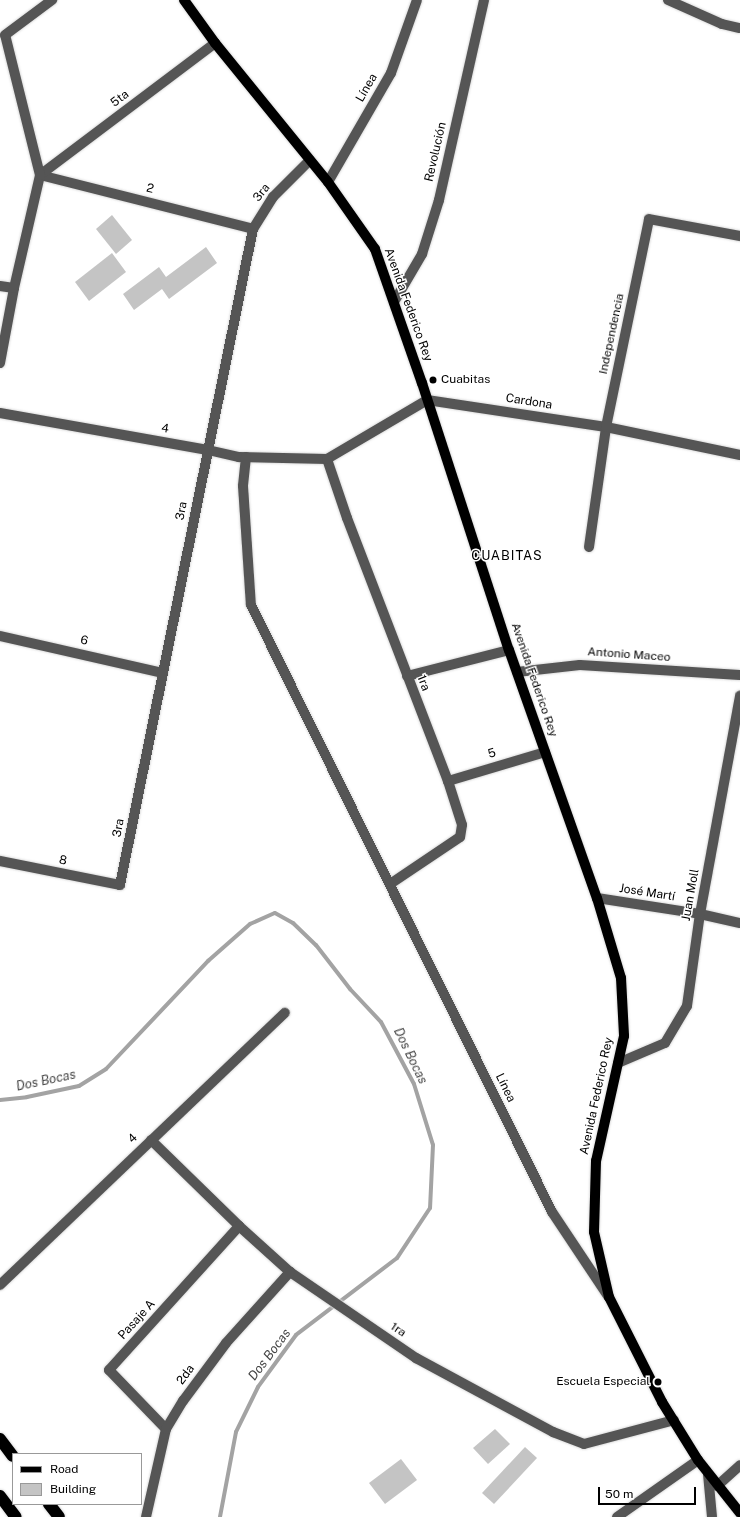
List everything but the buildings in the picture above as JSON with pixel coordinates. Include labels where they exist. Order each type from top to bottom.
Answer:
[{"type":"highway","points":[[0,1439],[12,1455]]},
{"type":"highway","points":[[0,1496],[16,1517]]},
{"type":"highway","points":[[50,1505],[59,1517]]},
{"type":"main road","name":"Avenida Federico Rey","points":[[188,2],[215,43],[328,182],[375,249],[427,400],[509,650],[597,898],[621,978],[624,1036],[596,1162],[594,1232],[609,1297],[662,1402],[698,1460],[717,1486],[740,1513]]},
{"type":"street","points":[[0,363],[14,288],[40,175],[4,35],[52,0]]},
{"type":"street","name":"Línea","points":[[328,182],[391,73],[417,0]]},
{"type":"street","name":"Revolución","points":[[394,302],[422,254],[439,200],[484,0]]},
{"type":"street","points":[[668,0],[722,24],[740,28]]},
{"type":"street","name":"5ta","points":[[40,175],[215,43]]},
{"type":"street","name":"3ra","points":[[120,885],[253,229],[273,197],[310,160]]},
{"type":"street","name":"2","points":[[40,175],[253,229]]},
{"type":"street","name":"Independencia","points":[[589,547],[606,427],[648,219],[740,236]]},
{"type":"street","points":[[0,286],[14,288]]},
{"type":"street","points":[[327,459],[427,400]]},
{"type":"street","name":"Cardona","points":[[427,400],[606,427],[740,455]]},
{"type":"street","name":"4","points":[[0,413],[208,450],[239,457],[327,459]]},
{"type":"street","name":"Línea","points":[[246,457],[243,486],[251,605],[552,1212],[609,1297]]},
{"type":"street","name":"1ra","points":[[327,459],[347,518],[448,782],[462,825],[460,837],[390,884]]},
{"type":"street","name":"6","points":[[0,636],[163,673]]},
{"type":"street","points":[[407,676],[509,650]]},
{"type":"street","name":"Antonio Maceo","points":[[517,672],[580,665],[740,675]]},
{"type":"street","name":"Juan Moll","points":[[618,1063],[665,1043],[687,1006],[700,914],[740,696]]},
{"type":"street","name":"5","points":[[448,782],[545,752]]},
{"type":"street","name":"8","points":[[0,861],[120,885]]},
{"type":"street","name":"José Martí","points":[[597,898],[700,914],[740,923]]},
{"type":"street","name":"4","points":[[0,1285],[285,1013]]},
{"type":"street","name":"1ra","points":[[151,1140],[239,1226],[290,1272],[416,1358],[553,1432],[584,1444],[674,1420]]},
{"type":"street","name":"Pasaje A","points":[[166,1429],[109,1370],[239,1226]]},
{"type":"street","name":"2da","points":[[146,1517],[166,1429],[182,1401],[226,1343],[290,1272]]},
{"type":"street","points":[[617,1517],[698,1460]]},
{"type":"street","points":[[717,1486],[740,1465]]},
{"type":"street","points":[[708,1474],[712,1517]]},
{"type":"waterway","name":"Dos Bocas","points":[[0,1100],[27,1097],[79,1086],[106,1069],[208,961],[250,924],[275,913],[293,923],[316,945],[350,989],[381,1022],[414,1084],[433,1145],[430,1208],[397,1258],[296,1335],[258,1387],[236,1432],[220,1517]]},
{"type":"place","name":"Cuabitas","points":[[433,380]]},
{"type":"place","name":"Escuela Especial","points":[[658,1382]]},
{"type":"district","name":"CUABITAS","points":[[507,556]]}]
